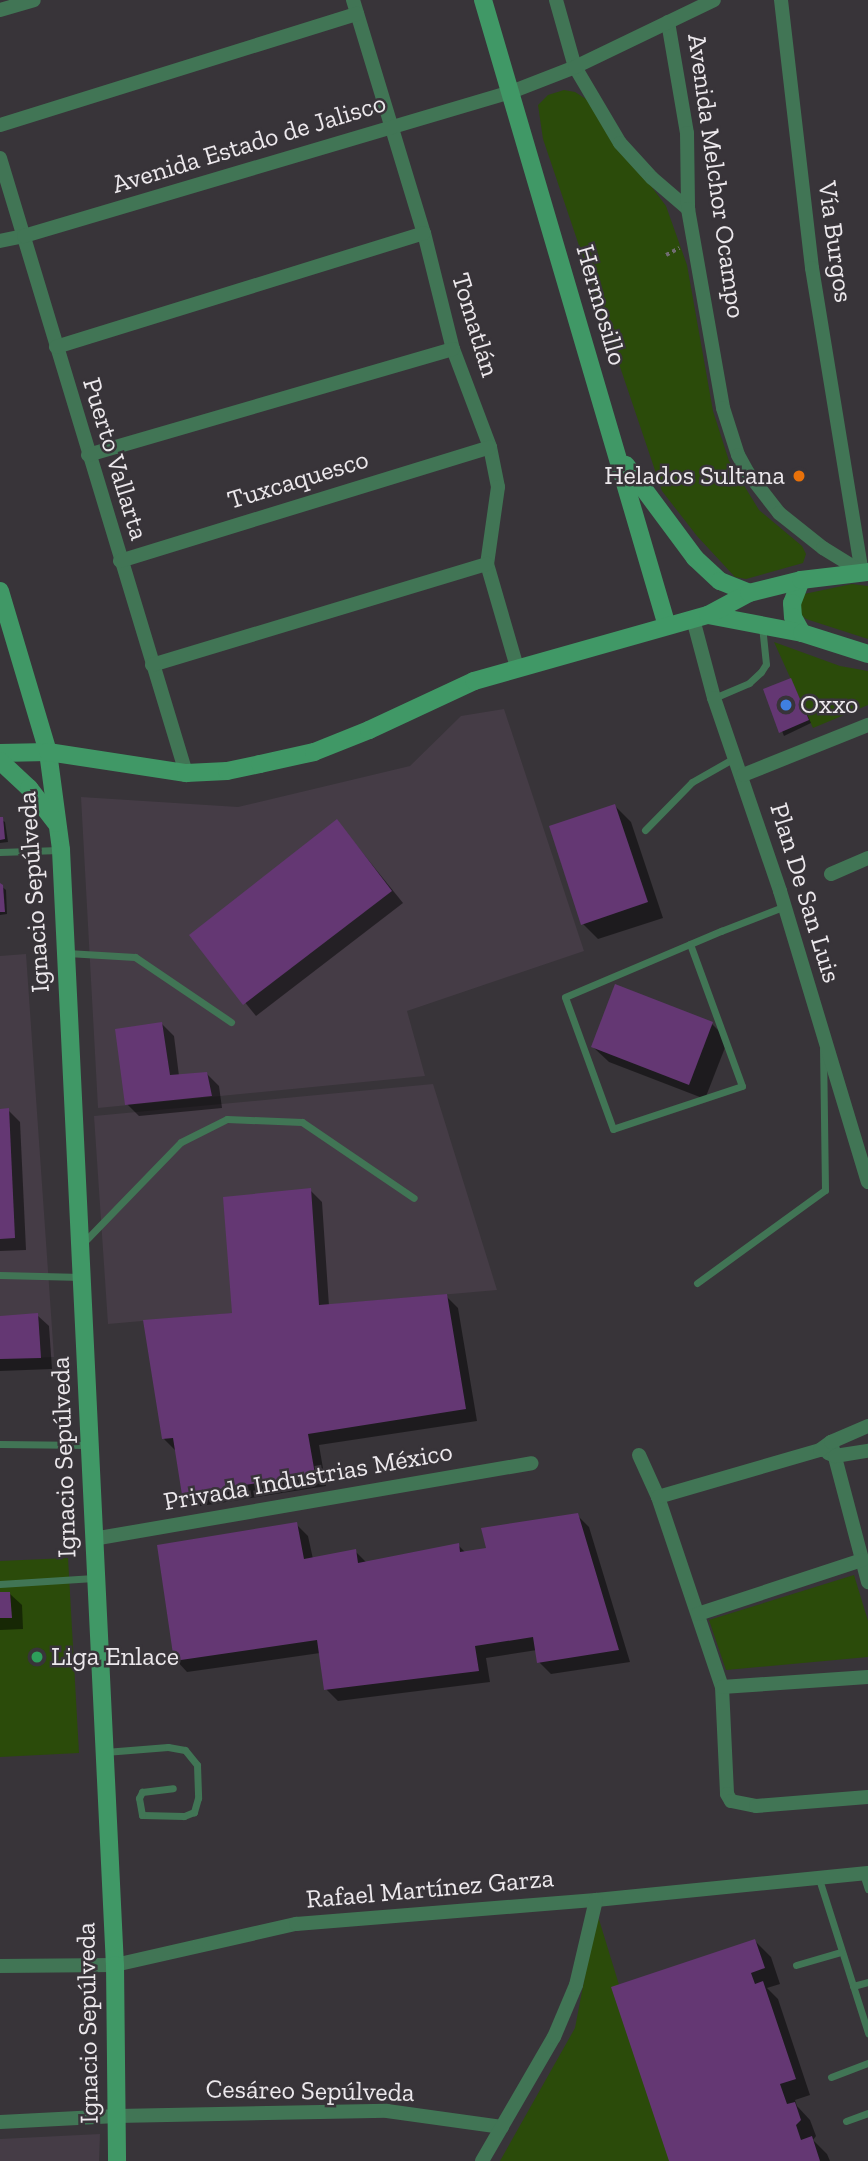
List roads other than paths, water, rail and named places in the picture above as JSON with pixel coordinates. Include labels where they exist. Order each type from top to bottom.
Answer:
[{"type":"main road","name":"Hermosillo","points":[[483,0],[667,625]]},
{"type":"main road","points":[[616,450],[695,558],[726,585],[749,593]]},
{"type":"main road","points":[[0,753],[48,752],[186,773],[228,771],[314,752],[369,730],[474,681],[700,617],[749,593],[801,580],[865,572]]},
{"type":"main road","points":[[801,580],[792,603],[793,617],[803,633]]},
{"type":"main road","name":"Ignacio Sepúlveda","points":[[0,591],[48,752],[61,850],[115,1965],[117,2161]]},
{"type":"main road","points":[[700,617],[803,633],[868,654]]},
{"type":"main road","points":[[0,761],[29,788],[58,826]]},
{"type":"street","points":[[0,10],[34,0]]},
{"type":"street","points":[[556,0],[575,67],[620,143],[652,178],[688,209]]},
{"type":"street","name":"Avenida Estado de Jalisco","points":[[0,241],[511,92],[575,67],[715,0]]},
{"type":"street","name":"Vía Burgos","points":[[781,0],[812,268],[865,572]]},
{"type":"street","points":[[0,125],[355,7]]},
{"type":"street","name":"Tomatlán","points":[[355,7],[424,233],[453,349],[490,447],[498,487],[487,564],[517,667]]},
{"type":"street","name":"Avenida Melchor Ocampo","points":[[668,22],[687,133],[688,209],[723,408],[738,455],[779,513],[815,542],[865,572]]},
{"type":"street","name":"Puerto Vallarta","points":[[0,158],[186,773]]},
{"type":"street","points":[[56,347],[424,233]]},
{"type":"street","points":[[88,454],[453,349]]},
{"type":"street","name":"Tuxcaquesco","points":[[120,561],[490,447]]},
{"type":"street","points":[[152,665],[487,564]]},
{"type":"street","name":"Plan De San Luis","points":[[700,617],[715,698],[785,906],[868,1182]]},
{"type":"street","points":[[743,775],[868,725]]},
{"type":"street","points":[[831,874],[868,858]]},
{"type":"street","points":[[657,1497],[829,1449],[868,1426]]},
{"type":"street","points":[[829,1449],[868,1451]]},
{"type":"street","points":[[829,1449],[868,1582]]},
{"type":"street","points":[[639,1455],[657,1497],[722,1687],[727,1794],[731,1801],[739,1805],[868,1797]]},
{"type":"street","name":"Privada Industrias México","points":[[93,1539],[531,1463]]},
{"type":"street","points":[[698,1614],[862,1560]]},
{"type":"street","points":[[722,1687],[868,1677]]},
{"type":"street","name":"Rafael Martínez Garza","points":[[0,1966],[115,1965],[296,1924],[596,1900],[865,1873]]},
{"type":"street","points":[[482,2161],[554,2037],[576,1985],[596,1900]]},
{"type":"street","name":"Cesáreo Sepúlveda","points":[[0,2122],[117,2116],[387,2111],[502,2127]]},
{"type":"lane","points":[[715,698],[748,682],[761,672],[765,664],[762,627]]},
{"type":"lane","points":[[645,831],[692,782],[736,757]]},
{"type":"lane","points":[[0,852],[61,850]]},
{"type":"lane","points":[[690,944],[741,1086],[614,1129],[565,997],[690,944],[785,906]]},
{"type":"lane","points":[[66,953],[135,957],[231,1022]]},
{"type":"lane","points":[[697,1283],[825,1190],[824,1034]]},
{"type":"lane","points":[[81,1245],[181,1142],[227,1119],[302,1122],[414,1198]]},
{"type":"lane","points":[[0,1275],[83,1278]]},
{"type":"lane","points":[[0,1444],[90,1445]]},
{"type":"lane","points":[[0,1584],[95,1578]]},
{"type":"lane","points":[[104,1752],[168,1746],[185,1750],[197,1765],[198,1798],[194,1812],[184,1816],[142,1815],[139,1798],[142,1792],[173,1788]]},
{"type":"lane","points":[[865,1873],[868,1889]]},
{"type":"lane","points":[[819,1878],[868,2033]]},
{"type":"lane","points":[[796,1965],[841,1952]]},
{"type":"lane","points":[[853,1986],[868,1982]]},
{"type":"lane","points":[[831,2077],[868,2063]]},
{"type":"lane","points":[[846,2121],[868,2113]]},
{"type":"place","name":"Helados Sultana","points":[[799,476]]},
{"type":"place","name":"Oxxo","points":[[786,705]]},
{"type":"place","name":"Liga Enlace","points":[[37,1657]]}]
